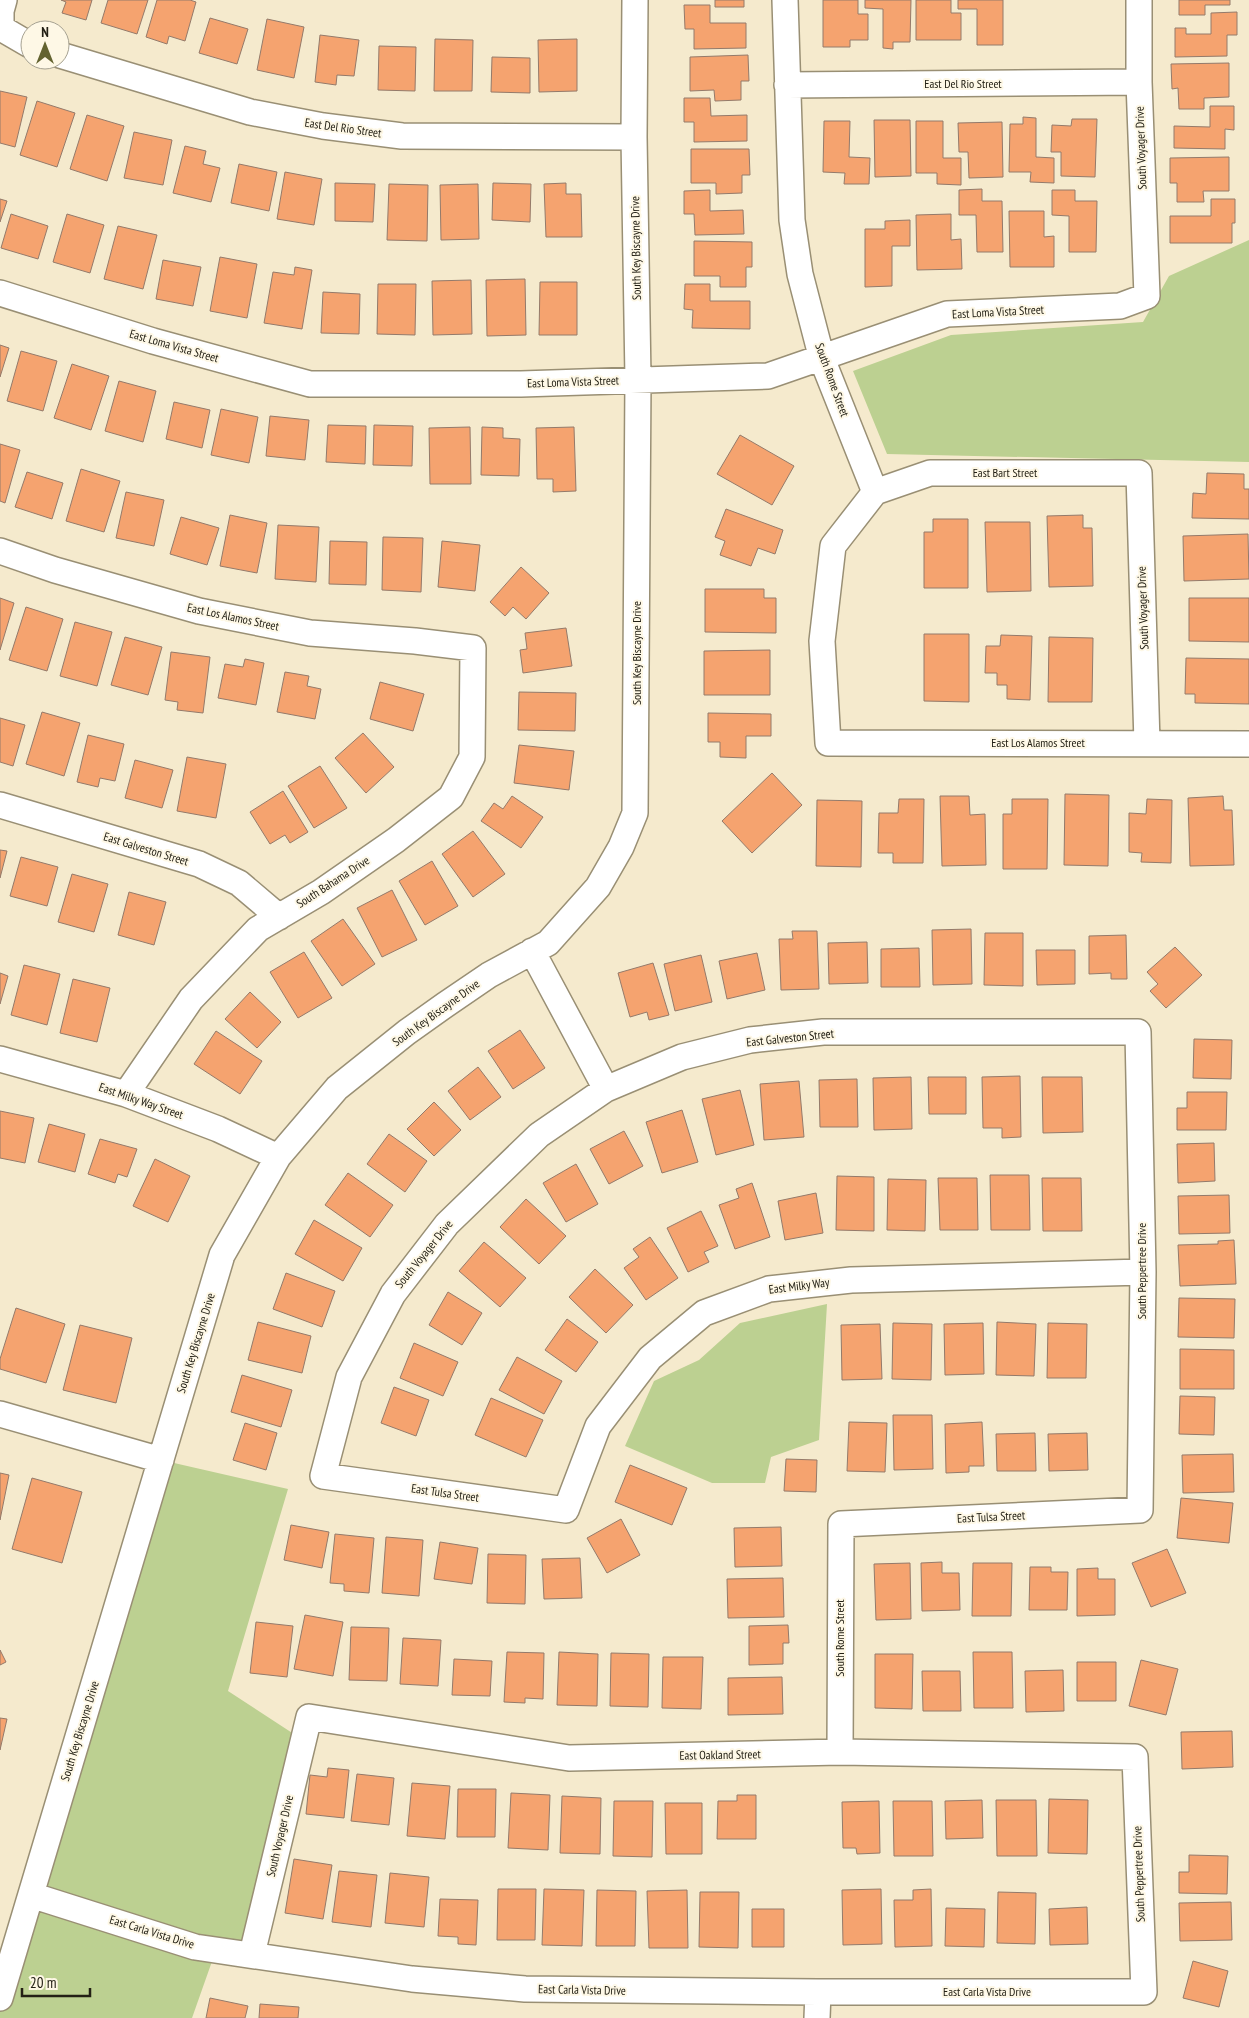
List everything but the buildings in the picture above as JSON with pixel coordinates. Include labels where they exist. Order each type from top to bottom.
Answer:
[{"type":"street","points":[[4,0],[1,11],[1,28],[20,40]]},
{"type":"street","name":"South Key Biscayne Drive","points":[[0,1998],[222,1255],[278,1157],[337,1088],[408,1032],[489,975],[548,943],[598,887],[622,847],[635,813],[638,380],[634,137],[635,0]]},
{"type":"street","name":"South Rome Street","points":[[785,0],[786,85],[792,220],[800,274],[822,359],[875,492]]},
{"type":"street","name":"South Voyager Drive","points":[[1139,0],[1139,82],[1147,296]]},
{"type":"street","name":"East Del Rio Street","points":[[70,57],[250,112],[323,126],[402,136],[634,137]]},
{"type":"street","name":"East Del Rio Street","points":[[786,85],[1139,82]]},
{"type":"street","name":"East Loma Vista Street","points":[[0,293],[153,341],[310,384],[521,384],[768,376],[822,359],[947,314],[1120,306],[1147,296]]},
{"type":"street","name":"East Bart Street","points":[[875,492],[930,474],[1139,474]]},
{"type":"street","name":"South Voyager Drive","points":[[1139,474],[1147,743]]},
{"type":"street","name":"East Los Alamos Street","points":[[875,492],[833,546],[822,641],[828,743],[1249,744]]},
{"type":"street","name":"East Los Alamos Street","points":[[0,552],[55,570],[199,611],[310,632],[473,648]]},
{"type":"street","name":"South Bahama Drive","points":[[126,1094],[191,1000],[258,929],[321,892],[396,840],[451,797],[472,757],[473,648]]},
{"type":"street","name":"East Galveston Street","points":[[0,806],[199,864],[239,883],[279,917]]},
{"type":"street","points":[[532,951],[606,1089]]},
{"type":"street","name":"East Galveston Street","points":[[606,1089],[682,1057],[750,1040],[824,1032],[1138,1032]]},
{"type":"street","name":"South Peppertree Drive","points":[[1138,1032],[1143,1272],[1140,1510]]},
{"type":"street","name":"East Milky Way Street","points":[[0,1059],[126,1094],[218,1129],[278,1157]]},
{"type":"street","name":"South Voyager Drive","points":[[324,1476],[349,1377],[393,1294],[447,1224],[539,1135],[606,1089]]},
{"type":"street","name":"East Milky Way","points":[[566,1510],[598,1426],[650,1358],[704,1313],[769,1289],[851,1280],[1143,1272]]},
{"type":"street","points":[[0,1414],[161,1460]]},
{"type":"street","name":"East Tulsa Street","points":[[324,1476],[566,1510]]},
{"type":"street","name":"East Tulsa Street","points":[[841,1524],[1140,1510]]},
{"type":"street","name":"South Rome Street","points":[[840,1752],[841,1524]]},
{"type":"street","name":"South Voyager Drive","points":[[252,1954],[309,1717]]},
{"type":"street","name":"East Oakland Street","points":[[309,1717],[569,1758],[840,1752],[1135,1757]]},
{"type":"street","name":"South Peppertree Drive","points":[[1135,1757],[1144,1992]]},
{"type":"street","name":"East Carla Vista Drive","points":[[31,1895],[195,1946],[412,1979],[526,1989],[818,1992],[1144,1992]]},
{"type":"street","points":[[817,2018],[818,1992]]},
{"type":"green space","points":[[1249,240],[1249,462],[887,454],[853,371],[951,335],[1143,322],[1169,276]]},
{"type":"green space","points":[[827,1304],[819,1440],[771,1457],[765,1483],[712,1483],[625,1446],[654,1381],[699,1360],[740,1323]]},
{"type":"green space","points":[[161,1460],[288,1489],[228,1691],[303,1740],[252,1954],[216,1950],[192,2018],[0,2018],[0,1998]]}]
